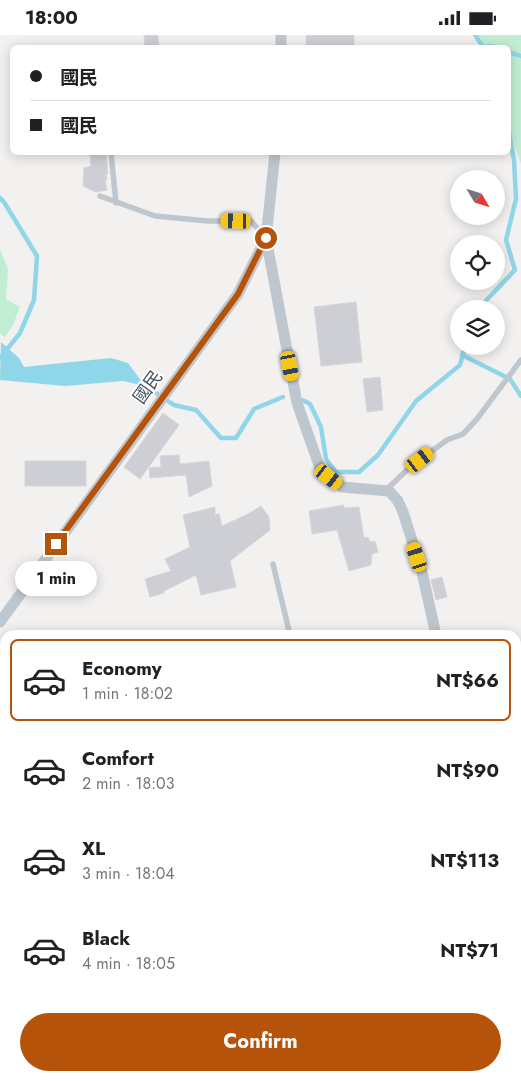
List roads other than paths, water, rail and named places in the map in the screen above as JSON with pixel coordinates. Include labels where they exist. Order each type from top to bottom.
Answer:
[{"type":"street","name":"國民","points":[[0,622],[238,294],[266,238],[275,155]]},
{"type":"street","points":[[266,238],[297,403],[320,468],[342,487],[386,490],[398,501],[422,572],[431,630]]},
{"type":"lane","points":[[111,155],[116,203]]},
{"type":"lane","points":[[100,196],[155,217],[208,221],[251,221],[266,238]]},
{"type":"lane","points":[[386,490],[408,469],[447,440],[463,434],[477,419],[521,360]]},
{"type":"lane","points":[[273,564],[289,630]]},
{"type":"water","points":[[1,342],[19,358],[24,367],[111,358],[128,363],[145,386],[123,381],[65,386],[0,380]]},
{"type":"waterway","points":[[475,35],[482,45]]},
{"type":"waterway","points":[[511,53],[521,56]]},
{"type":"waterway","points":[[487,300],[515,270],[506,240],[516,199],[514,160],[511,144]]},
{"type":"waterway","points":[[0,198],[37,256],[34,300],[20,333],[0,358]]},
{"type":"waterway","points":[[462,355],[510,379],[521,396]]},
{"type":"waterway","points":[[302,400],[310,404],[321,427],[326,459],[336,472],[359,472],[378,455],[416,401],[460,365],[463,355]]},
{"type":"waterway","points":[[141,383],[174,405],[196,410],[221,438],[236,438],[254,409],[283,397]]}]
